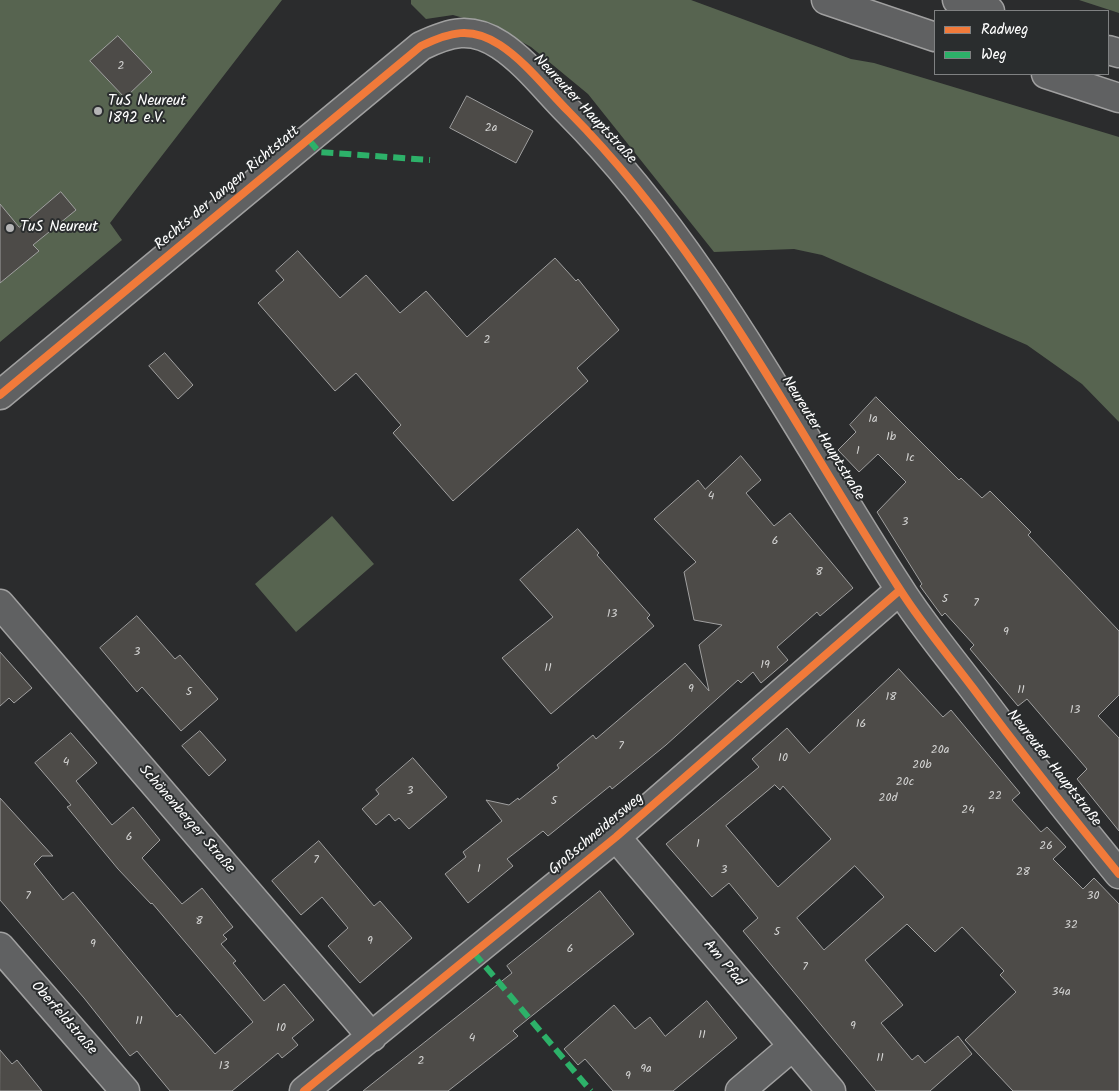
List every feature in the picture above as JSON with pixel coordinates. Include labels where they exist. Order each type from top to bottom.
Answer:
[{"type":"main road","points":[[826,0],[934,38]]},
{"type":"main road","points":[[957,0],[987,10]]},
{"type":"main road","name":"Rechts der langen Richtstatt","points":[[0,394],[421,46],[452,33],[467,32],[484,37]]},
{"type":"main road","name":"Neureuter Hauptstraße","points":[[484,37],[501,46],[518,61],[606,149],[672,233],[708,284],[900,590],[1050,789],[1119,874]]},
{"type":"main road","points":[[1049,75],[1119,98]]},
{"type":"main road","name":"Großschneidersweg","points":[[304,1091],[616,837],[900,590]]},
{"type":"main road","name":"Schönenberger Straße","points":[[0,604],[372,1037]]},
{"type":"main road","name":"Am Pfad","points":[[616,837],[831,1091]]},
{"type":"main road","name":"Oberfeldstraße","points":[[0,947],[125,1091]]},
{"type":"main road","points":[[740,1091],[792,1046]]},
{"type":"green space","name":"TuS Neureut 1892 e.V.","points":[[0,0],[282,0],[110,223],[122,240],[0,342]]},
{"type":"green space","points":[[411,0],[691,0],[851,59],[874,63],[1119,137],[1119,422],[1082,384],[1027,345],[822,255],[794,249],[714,252],[588,94],[531,47],[495,27],[453,15],[426,19],[411,4]]},
{"type":"green space","points":[[1079,0],[1119,0],[1119,13]]},
{"type":"green space","points":[[332,516],[374,564],[296,632],[255,584]]},
{"type":"building","points":[[118,36],[152,72],[125,98],[90,61]]},
{"type":"building","points":[[467,96],[533,131],[516,163],[450,128]]},
{"type":"building","points":[[61,192],[76,210],[33,245],[39,251],[0,283],[0,204],[19,227]]},
{"type":"building","points":[[298,251],[340,298],[366,275],[400,313],[426,291],[467,337],[555,258],[576,281],[578,279],[619,330],[577,368],[588,381],[453,501],[393,433],[401,425],[356,373],[335,391],[258,303],[284,280],[276,271]]},
{"type":"building","points":[[165,353],[193,385],[178,399],[149,366]]},
{"type":"building","points":[[876,397],[959,480],[961,478],[982,498],[990,491],[1031,532],[1028,535],[1119,631],[1119,695],[1098,716],[1119,738],[1119,831],[1077,779],[1087,769],[1027,699],[1018,706],[970,649],[974,645],[945,613],[942,616],[920,586],[922,584],[877,512],[906,482],[878,454],[859,472],[838,450],[856,432],[850,425]]},
{"type":"building","points":[[741,456],[761,480],[746,493],[774,526],[790,513],[853,588],[820,616],[817,612],[777,647],[788,660],[761,683],[753,672],[741,683],[738,680],[666,745],[612,789],[610,786],[548,836],[543,831],[507,859],[513,866],[468,903],[445,874],[466,857],[463,852],[502,821],[486,800],[509,805],[518,798],[519,800],[559,768],[557,765],[593,735],[596,739],[685,663],[709,691],[699,645],[722,625],[694,620],[684,572],[696,562],[654,519],[698,480],[705,489]]},
{"type":"building","points":[[578,529],[599,553],[597,555],[650,615],[647,618],[654,626],[551,714],[502,658],[553,617],[520,580]]},
{"type":"building","points":[[137,616],[175,659],[180,655],[218,699],[181,731],[142,687],[137,692],[100,648]]},
{"type":"building","points":[[0,652],[32,688],[14,703],[9,698],[0,706]]},
{"type":"building","points":[[899,669],[943,717],[951,710],[1020,793],[1012,800],[1041,832],[1047,827],[1066,847],[1053,859],[1083,889],[1094,878],[1119,904],[1119,1091],[1013,1091],[965,1040],[1016,992],[1000,975],[1004,971],[962,927],[935,952],[907,924],[865,960],[903,1005],[881,1023],[912,1060],[918,1055],[925,1063],[958,1036],[972,1054],[930,1091],[876,1091],[743,931],[758,918],[729,883],[712,897],[666,844],[759,767],[752,759],[787,728],[809,753]],"holes":[[[775,785],[780,790],[783,786],[831,839],[778,887],[726,826]],[[855,866],[884,897],[824,950],[797,918]]]},
{"type":"building","points":[[200,731],[226,760],[209,776],[182,746]]},
{"type":"building","points":[[71,733],[97,763],[76,781],[112,825],[133,807],[160,840],[142,858],[182,904],[202,888],[233,927],[223,935],[227,939],[221,944],[236,961],[233,963],[264,1001],[284,984],[314,1020],[292,1038],[298,1045],[282,1058],[278,1053],[232,1091],[170,1091],[137,1051],[130,1056],[84,998],[0,900],[0,798],[53,856],[42,856],[34,864],[63,900],[73,892],[177,1017],[180,1014],[215,1054],[253,1022],[152,903],[118,869],[67,807],[71,805],[35,763]]},
{"type":"building","points":[[413,758],[447,797],[409,829],[399,818],[395,821],[389,814],[376,825],[362,809],[379,794],[376,790]]},
{"type":"building","points":[[319,841],[374,906],[380,901],[412,938],[360,983],[328,946],[348,928],[322,897],[301,915],[272,881]]},
{"type":"building","points":[[600,891],[634,934],[513,1031],[518,1036],[448,1091],[363,1091],[512,973],[507,966]]},
{"type":"building","points":[[707,1001],[737,1038],[673,1091],[613,1091],[585,1059],[578,1065],[564,1049],[614,1005],[635,1029],[650,1017],[665,1036]]},
{"type":"building","points":[[0,1050],[12,1064],[17,1060],[42,1091],[0,1091]]},
{"type":"marked path","points":[[309,140],[319,152],[430,160]]},
{"type":"marked path","points":[[474,953],[591,1091]]},
{"type":"cycle path","points":[[0,395],[421,46],[442,37],[460,33],[480,35],[510,52],[536,77],[618,165],[664,222],[746,341],[860,527],[916,614],[1063,805],[1119,874]]},
{"type":"cycle path","points":[[304,1091],[616,837],[900,590]]},
{"type":"place","name":"TuS Neureut 1892 e.V.","points":[[98,111]]},
{"type":"place","name":"TuS Neureut","points":[[10,228]]}]
